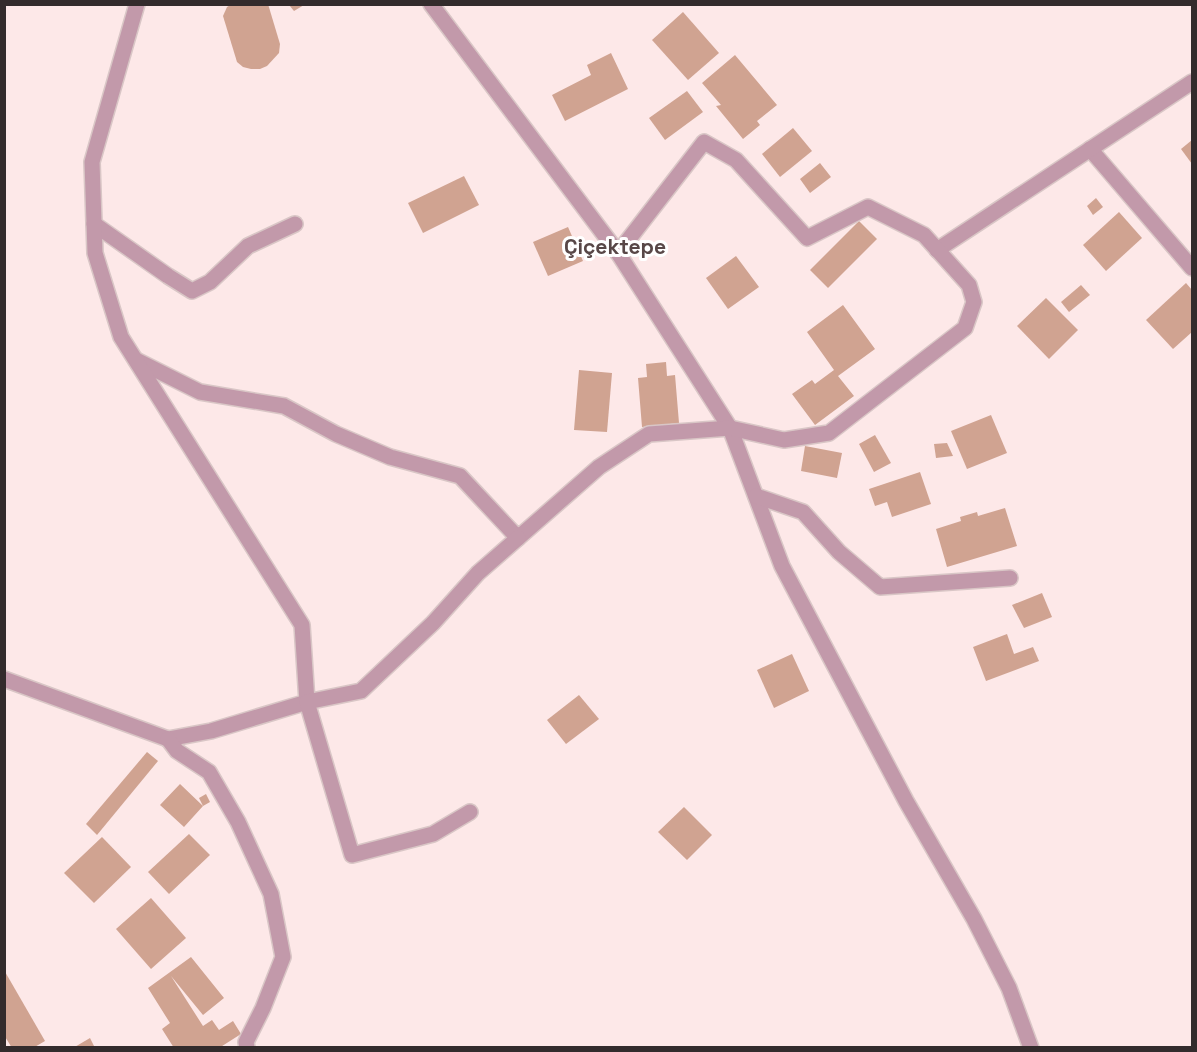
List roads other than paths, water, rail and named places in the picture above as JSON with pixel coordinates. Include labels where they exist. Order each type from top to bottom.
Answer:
[{"type":"street","points":[[137,4],[92,162],[94,253],[121,337],[302,625],[308,702],[352,855],[433,834],[470,812]]},
{"type":"street","points":[[431,4],[618,253],[730,428],[782,566],[906,801],[974,919],[1009,988],[1031,1047]]},
{"type":"street","points":[[937,250],[1192,82]]},
{"type":"street","points":[[4,679],[168,739],[211,731],[308,702],[362,691],[433,623],[478,573],[599,467],[650,434],[730,428],[784,440],[829,433],[965,328],[974,302],[969,285],[924,235],[868,207],[807,238],[736,160],[704,142],[618,253]]},
{"type":"street","points":[[1090,149],[1192,268]]},
{"type":"street","points":[[94,224],[192,291],[210,282],[248,246],[295,224]]},
{"type":"street","points":[[136,360],[200,392],[284,406],[336,434],[390,457],[460,476],[518,538]]},
{"type":"street","points":[[756,496],[803,512],[839,552],[880,587],[1010,578]]},
{"type":"street","points":[[168,739],[177,751],[209,772],[238,822],[271,894],[283,957],[263,1008],[246,1042],[248,1047]]},
{"type":"district","name":"Çiçektepe","points":[[615,247]]}]
